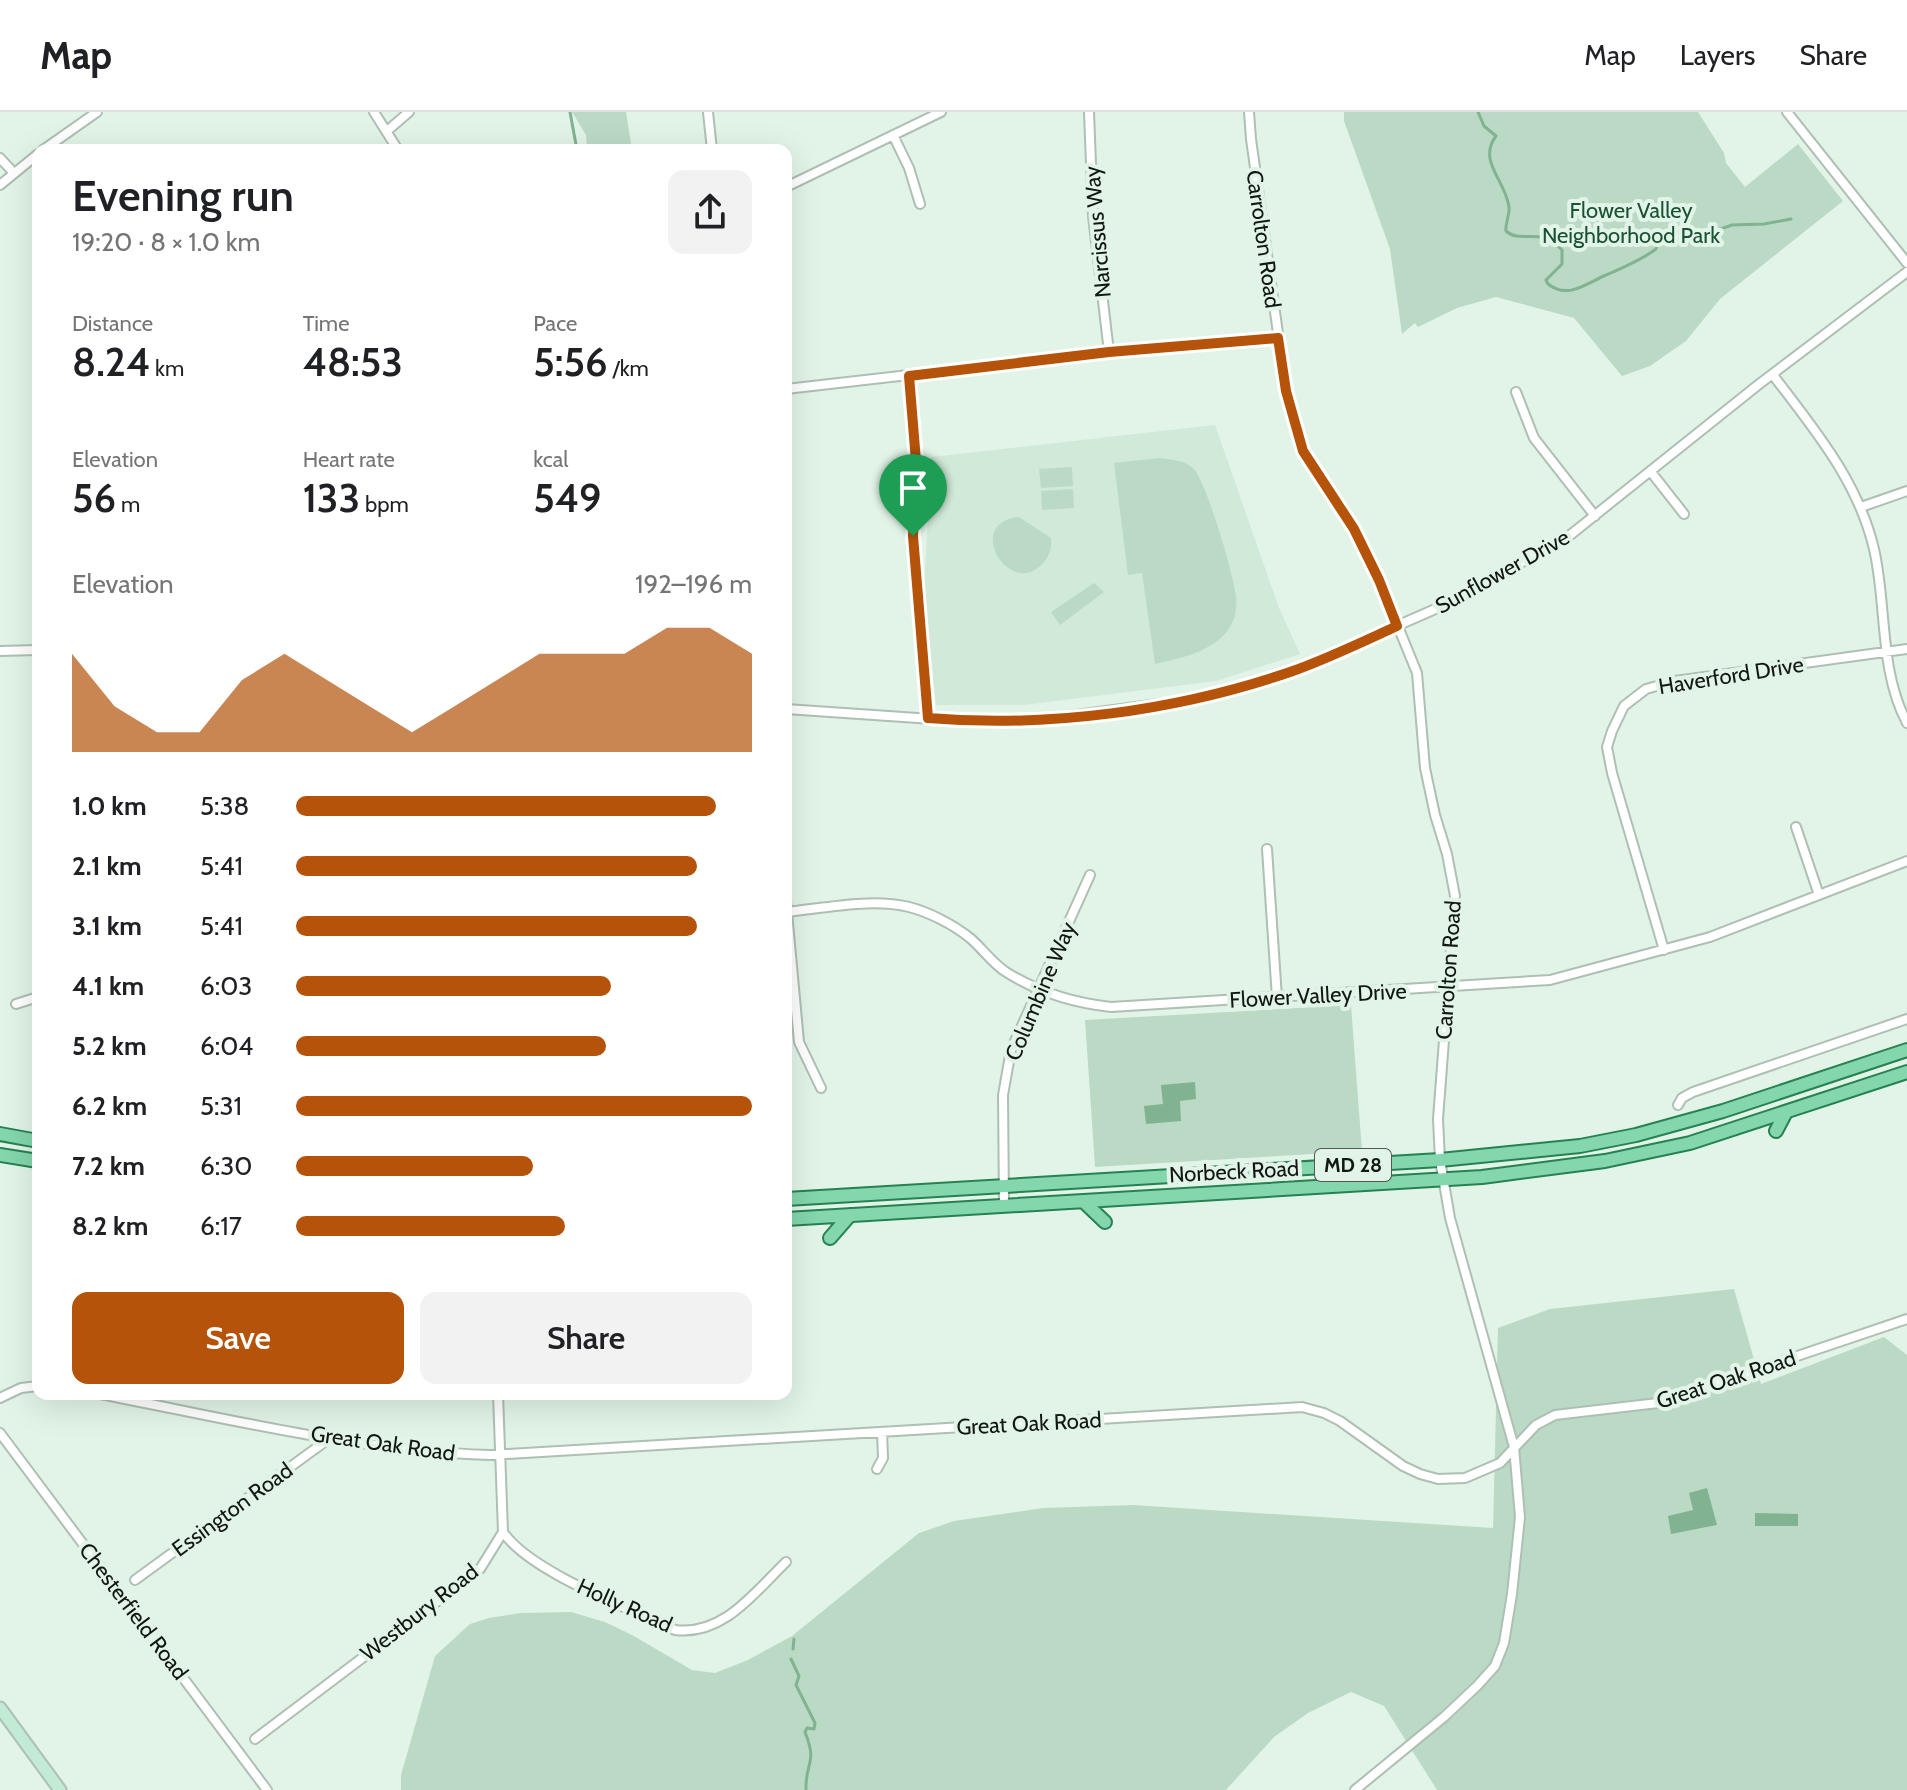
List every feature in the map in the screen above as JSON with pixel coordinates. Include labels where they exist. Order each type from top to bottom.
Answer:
[{"type":"main road","name":"Norbeck Road","points":[[792,1199],[1440,1160],[1565,1148],[1636,1135],[1723,1111],[1907,1050]]},
{"type":"main road","name":"Norbeck Road","points":[[792,1219],[1482,1177],[1605,1161],[1690,1143],[1907,1072]]},
{"type":"main road","points":[[1776,1131],[1786,1112]]},
{"type":"main road","points":[[0,1134],[32,1140]]},
{"type":"main road","points":[[0,1155],[32,1160]]},
{"type":"main road","points":[[1083,1201],[1105,1222]]},
{"type":"main road","points":[[830,1238],[850,1215]]},
{"type":"main road","points":[[0,1708],[60,1790]]},
{"type":"street","points":[[52,144],[97,112]]},
{"type":"street","points":[[374,112],[395,144]]},
{"type":"street","points":[[387,131],[409,112]]},
{"type":"street","points":[[708,112],[711,144]]},
{"type":"street","points":[[792,184],[941,112]]},
{"type":"street","name":"Narcissus Way","points":[[1089,112],[1093,216],[1109,352]]},
{"type":"street","name":"Carrolton Road","points":[[1249,112],[1286,391],[1303,451],[1354,529],[1379,580],[1417,673],[1425,768],[1455,896],[1438,1119],[1440,1160],[1450,1218],[1514,1447],[1520,1517],[1504,1643],[1495,1666],[1444,1717],[1355,1790]]},
{"type":"street","points":[[1787,112],[1907,263]]},
{"type":"street","points":[[893,135],[909,168],[920,204]]},
{"type":"street","points":[[0,158],[13,172]]},
{"type":"street","points":[[0,185],[32,158]]},
{"type":"street","name":"Sunflower Drive","points":[[792,709],[976,722],[1031,721],[1196,699],[1294,671],[1449,603],[1569,536],[1907,272]]},
{"type":"street","points":[[792,388],[1109,352],[1278,338]]},
{"type":"street","points":[[1773,375],[1831,451],[1861,507],[1874,548],[1895,694],[1907,723]]},
{"type":"street","points":[[909,376],[916,461],[913,536],[928,718]]},
{"type":"street","points":[[1516,392],[1534,438],[1595,516]]},
{"type":"street","points":[[1651,472],[1684,514]]},
{"type":"street","points":[[1861,507],[1907,491]]},
{"type":"street","name":"Haverford Drive","points":[[1664,950],[1607,747],[1624,706],[1646,689],[1675,681],[1907,649]]},
{"type":"street","points":[[0,651],[32,650]]},
{"type":"street","points":[[1796,827],[1819,895]]},
{"type":"street","points":[[1267,849],[1277,998]]},
{"type":"street","name":"Flower Valley Drive","points":[[792,912],[865,905],[911,908],[952,926],[970,938],[1004,971],[1038,988],[1074,1002],[1111,1007],[1550,980],[1710,937],[1907,861]]},
{"type":"street","name":"Columbine Way","points":[[1004,1205],[1003,1095],[1011,1050],[1090,875]]},
{"type":"street","points":[[792,966],[799,1042],[821,1088]]},
{"type":"street","points":[[16,1004],[32,999]]},
{"type":"street","points":[[1678,1105],[1682,1098],[1693,1092],[1907,1019]]},
{"type":"street","name":"Great Oak Road","points":[[131,1400],[330,1438],[435,1453],[490,1455],[500,1452],[1302,1407],[1340,1421],[1403,1466],[1438,1479],[1465,1478],[1500,1463],[1536,1425],[1555,1415],[1658,1403],[1907,1319]]},
{"type":"street","points":[[0,1398],[21,1388],[32,1387]]},
{"type":"street","points":[[498,1400],[503,1532]]},
{"type":"street","points":[[877,1469],[883,1458],[882,1432]]},
{"type":"street","name":"Chesterfield Road","points":[[0,1433],[267,1790]]},
{"type":"street","name":"Essington Road","points":[[135,1580],[330,1438]]},
{"type":"street","name":"Holly Road","points":[[503,1532],[520,1552],[558,1574],[675,1630],[691,1632],[708,1629],[729,1616],[786,1562]]},
{"type":"street","name":"Westbury Road","points":[[255,1739],[465,1583],[480,1569],[503,1532]]},
{"type":"shaded area","points":[[1215,425],[1279,608],[1300,654],[1216,681],[1023,705],[936,705],[924,592],[931,457]]},
{"type":"shaded area","points":[[1195,1082],[1196,1099],[1180,1101],[1181,1121],[1146,1124],[1144,1106],[1163,1104],[1161,1085]]},
{"type":"shaded area","points":[[1707,1488],[1717,1525],[1671,1534],[1668,1516],[1693,1510],[1689,1493]]},
{"type":"shaded area","points":[[1755,1513],[1798,1514],[1798,1526],[1755,1526]]},
{"type":"green space","points":[[572,112],[626,112],[631,144],[587,144],[586,135]]},
{"type":"green space","name":"Flower Valley Neighborhood Park","points":[[1344,112],[1698,112],[1724,153],[1726,163],[1745,187],[1798,144],[1843,201],[1720,299],[1686,341],[1650,366],[1622,376],[1574,318],[1496,297],[1457,308],[1418,327],[1415,323],[1402,334],[1390,249],[1344,121]]},
{"type":"green space","points":[[1160,458],[1187,464],[1199,478],[1225,551],[1234,586],[1236,612],[1227,631],[1210,646],[1155,664],[1142,573],[1128,575],[1114,463]]},
{"type":"green space","points":[[1072,467],[1073,486],[1041,488],[1039,469]]},
{"type":"green space","points":[[1073,489],[1074,508],[1042,510],[1041,491]]},
{"type":"green space","points":[[1019,517],[1051,538],[1046,560],[1028,573],[1015,572],[1005,565],[993,543],[995,531],[1003,522]]},
{"type":"green space","points":[[1094,583],[1104,592],[1060,625],[1051,612]]},
{"type":"green space","points":[[1351,1005],[1362,1151],[1095,1167],[1085,1020]]},
{"type":"green space","points":[[1734,1289],[1761,1384],[1884,1337],[1907,1355],[1907,1790],[1437,1790],[1384,1706],[1351,1692],[1308,1713],[1274,1737],[1226,1790],[401,1790],[401,1775],[435,1656],[470,1624],[489,1618],[521,1613],[571,1612],[605,1622],[692,1670],[715,1673],[748,1660],[792,1636],[919,1533],[954,1521],[1043,1508],[1133,1505],[1493,1528],[1498,1328],[1550,1309]]},
{"type":"waterway","points":[[570,112],[576,144]]},
{"type":"waterway","points":[[1478,112],[1484,126],[1496,136],[1490,154],[1509,207],[1506,231],[1512,235],[1546,238],[1562,250],[1562,264],[1546,280],[1555,289],[1577,288],[1638,260],[1656,249],[1659,237],[1665,233],[1715,231],[1732,225],[1791,219]]},
{"type":"waterway","points":[[793,1649],[794,1639]]},
{"type":"waterway","points":[[791,1659],[799,1676],[796,1685],[815,1723],[814,1729],[807,1728],[805,1732],[811,1757],[806,1790]]},
{"type":"route","points":[[1278,338],[1286,391],[1303,451],[1354,529],[1397,626],[1294,671],[1196,699],[1031,721],[976,722],[928,718],[913,536],[916,461],[909,376],[1109,352],[1278,338]]}]
